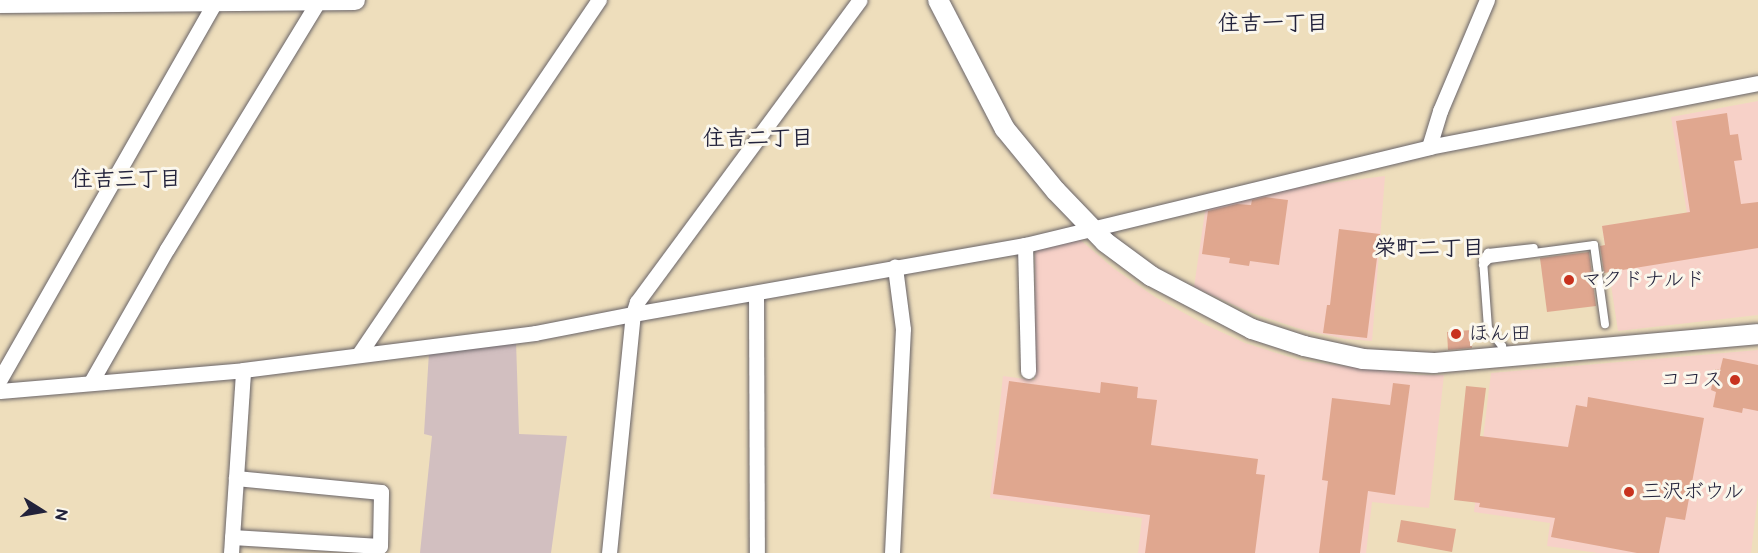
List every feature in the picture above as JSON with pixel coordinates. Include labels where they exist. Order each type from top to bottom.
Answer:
[{"type":"street","points":[[91,382],[167,249],[319,0]]},
{"type":"street","points":[[0,3],[355,0]]},
{"type":"street","points":[[359,354],[599,0]]},
{"type":"street","points":[[609,553],[633,314],[637,302],[860,0]]},
{"type":"street","points":[[938,0],[1005,129],[1033,165],[1105,242],[1160,282],[1252,329],[1277,339],[1363,358],[1434,363],[1758,334]]},
{"type":"street","points":[[1429,147],[1440,111],[1487,0]]},
{"type":"street","points":[[0,380],[216,1]]},
{"type":"street","points":[[0,391],[243,370],[535,333],[1025,245],[1429,147],[1758,83]]},
{"type":"street","points":[[1025,245],[1028,371]]},
{"type":"street","points":[[892,553],[903,329],[895,267]]},
{"type":"street","points":[[756,293],[757,553]]},
{"type":"street","points":[[231,553],[243,370]]},
{"type":"street","points":[[232,537],[380,546],[381,492],[236,478]]},
{"type":"lane","points":[[1503,358],[1502,346],[1488,328],[1483,265],[1489,259],[1594,245],[1605,324]]},
{"type":"shaded area","points":[[1758,101],[1758,315],[1618,331],[1602,226],[1687,213],[1671,117]]},
{"type":"shaded area","points":[[1385,176],[1372,341],[1345,339],[1297,328],[1252,313],[1194,287],[1207,198]]},
{"type":"shaded area","points":[[1077,237],[1113,268],[1155,297],[1245,343],[1302,361],[1418,375],[1444,375],[1429,508],[1372,502],[1366,553],[1138,553],[1142,518],[990,498],[1003,376],[1035,380],[1035,245]]},
{"type":"shaded area","points":[[516,341],[519,434],[567,436],[551,553],[420,553],[432,436],[424,434],[429,352]]},
{"type":"shaded area","points":[[1758,350],[1758,494],[1751,553],[1598,553],[1547,546],[1550,523],[1474,512],[1491,373]]},
{"type":"building","points":[[1727,113],[1730,135],[1738,134],[1742,160],[1734,161],[1741,204],[1758,202],[1758,248],[1604,273],[1600,246],[1605,245],[1602,226],[1690,212],[1676,121]]},
{"type":"building","points":[[1265,197],[1288,200],[1279,265],[1250,261],[1249,266],[1229,263],[1230,258],[1202,254],[1208,211],[1237,204],[1251,205],[1252,200]]},
{"type":"building","points":[[1339,229],[1380,234],[1367,338],[1323,333],[1327,305],[1330,305]]},
{"type":"building","name":"マクドナルド","points":[[1589,252],[1596,306],[1547,312],[1540,258]]},
{"type":"building","points":[[1471,330],[1472,348],[1448,350],[1447,332]]},
{"type":"building","name":"ココス","points":[[1723,358],[1758,365],[1758,411],[1743,408],[1742,413],[1713,407],[1716,392],[1711,390],[1715,369],[1720,370]]},
{"type":"building","points":[[1009,381],[1100,393],[1101,382],[1138,387],[1137,398],[1157,400],[1151,445],[1258,459],[1256,474],[1265,475],[1255,553],[1145,553],[1150,515],[993,494]]},
{"type":"building","points":[[1393,383],[1410,385],[1395,495],[1368,491],[1360,553],[1319,553],[1328,481],[1322,480],[1332,398],[1390,405]]},
{"type":"building","name":"三沢ボウル","points":[[1466,386],[1486,388],[1480,436],[1568,447],[1576,405],[1587,407],[1588,397],[1704,418],[1685,520],[1666,517],[1659,553],[1637,553],[1551,537],[1555,518],[1479,507],[1480,503],[1454,500]]},
{"type":"building","points":[[1401,520],[1456,529],[1452,552],[1397,542]]},
{"type":"place","name":"マクドナルド","points":[[1569,280]]},
{"type":"place","name":"ほん田","points":[[1456,334]]},
{"type":"place","name":"ココス","points":[[1735,380]]},
{"type":"place","name":"三沢ボウル","points":[[1629,492]]},
{"type":"district","name":"住吉一丁目","points":[[1273,24]]},
{"type":"district","name":"住吉二丁目","points":[[758,139]]},
{"type":"district","name":"住吉三丁目","points":[[126,180]]},
{"type":"district","name":"栄町二丁目","points":[[1429,249]]}]
